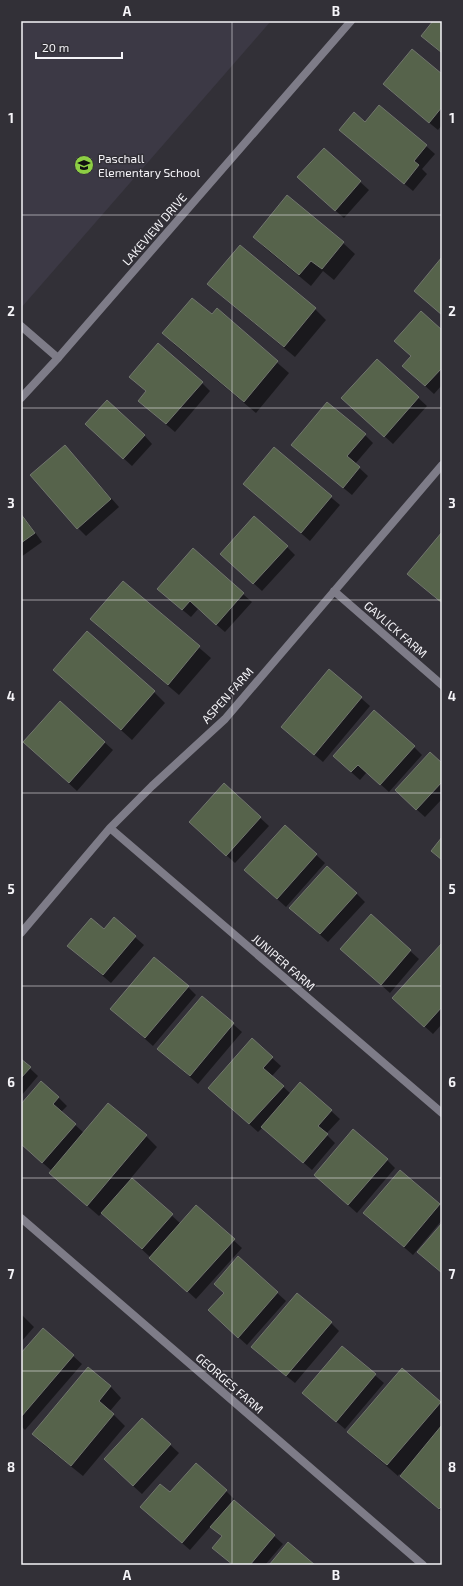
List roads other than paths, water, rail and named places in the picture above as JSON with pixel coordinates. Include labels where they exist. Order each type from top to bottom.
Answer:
[{"type":"street","name":"LAKEVIEW DRIVE","points":[[21,398],[58,358],[351,21]]},
{"type":"street","points":[[21,326],[58,358]]},
{"type":"street","name":"ASPEN FARM","points":[[21,933],[110,828],[152,786],[224,719],[442,465]]},
{"type":"street","name":"GAVLICK FARM","points":[[334,591],[442,685]]},
{"type":"street","name":"JUNIPER FARM","points":[[110,828],[442,1113]]},
{"type":"street","name":"GEORGES FARM","points":[[21,1218],[423,1565]]},
{"type":"place","name":"Paschall Elementary School","points":[[84,165]]}]
